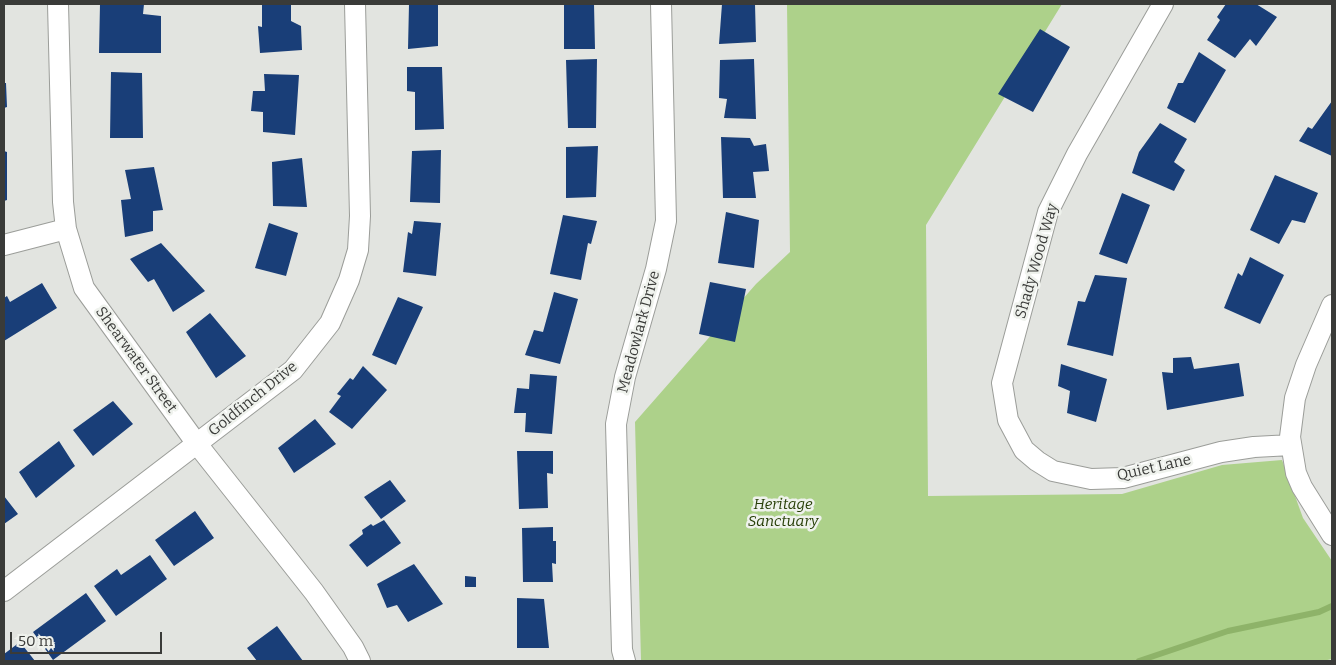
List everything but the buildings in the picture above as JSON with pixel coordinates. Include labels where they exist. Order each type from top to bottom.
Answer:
[{"type":"street","name":"Shearwater Street","points":[[58,4],[63,202],[66,229],[84,288],[198,444],[314,592],[353,647],[360,661]]},
{"type":"street","name":"Goldfinch Drive","points":[[4,591],[293,370],[330,323],[349,280],[358,250],[360,216],[355,4]]},
{"type":"street","name":"Meadowlark Drive","points":[[624,661],[622,650],[616,424],[625,377],[656,269],[666,221],[661,4]]},
{"type":"street","name":"Shady Wood Way","points":[[1024,450],[1008,420],[1002,383],[1048,212],[1077,154],[1163,4]]},
{"type":"street","points":[[4,245],[66,229]]},
{"type":"street","points":[[1332,305],[1306,365],[1295,398],[1290,438],[1296,473],[1302,487],[1332,535]]},
{"type":"street","name":"Quiet Lane","points":[[1024,450],[1052,471],[1091,480],[1123,478],[1221,452],[1254,447],[1291,445]]},
{"type":"green space","name":"Heritage Sanctuary","points":[[787,4],[1062,4],[926,225],[928,496],[1122,494],[1222,465],[1282,460],[1303,518],[1332,561],[1332,659],[1323,661],[641,661],[635,422],[756,284],[790,252]]},
{"type":"waterway","points":[[1139,661],[1228,631],[1319,612],[1332,606]]}]
